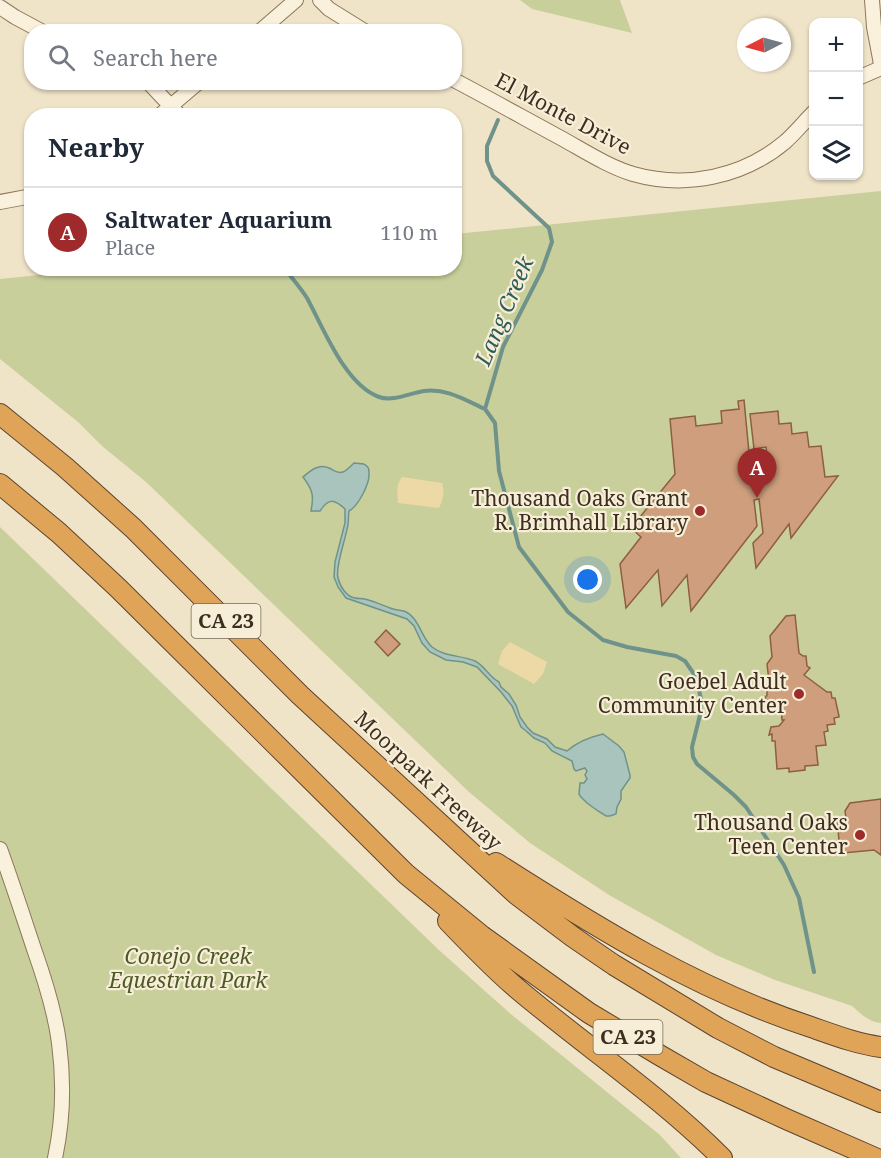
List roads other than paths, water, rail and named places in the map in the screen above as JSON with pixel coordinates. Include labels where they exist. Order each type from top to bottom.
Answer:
[{"type":"highway","name":"Moorpark Freeway","points":[[0,414],[65,467],[132,528],[300,695],[516,894],[573,937],[664,996],[730,1034],[774,1057],[881,1102]]},
{"type":"highway","name":"CA 23","points":[[0,484],[59,533],[118,588],[406,874],[482,936],[621,1033],[706,1082],[874,1158]]},
{"type":"highway","points":[[448,833],[592,924],[684,974],[784,1019],[854,1042],[881,1047]]},
{"type":"highway","points":[[406,874],[477,952],[514,986],[677,1115],[722,1158]]},
{"type":"highway","points":[[730,1034],[881,1091]]},
{"type":"street","points":[[268,24],[296,0]]},
{"type":"street","points":[[320,0],[329,9],[353,24]]},
{"type":"street","points":[[863,75],[881,66],[872,0]]},
{"type":"street","points":[[0,7],[28,24]]},
{"type":"street","name":"El Monte Drive","points":[[462,84],[605,163],[652,178],[677,181],[706,179],[750,164],[785,142],[809,116]]},
{"type":"street","points":[[156,90],[174,108]]},
{"type":"street","points":[[178,108],[192,90]]},
{"type":"street","points":[[0,202],[24,198]]},
{"type":"street","points":[[0,849],[55,1016],[62,1100],[55,1158]]},
{"type":"water","points":[[354,463],[364,464],[369,469],[369,478],[360,500],[349,511],[348,527],[337,573],[344,591],[352,597],[404,611],[417,623],[432,647],[442,653],[478,663],[509,694],[527,727],[533,733],[547,739],[555,747],[567,751],[584,740],[603,734],[619,746],[624,752],[630,778],[621,791],[616,814],[606,816],[581,797],[580,783],[584,783],[587,779],[585,768],[576,771],[572,761],[552,751],[545,743],[534,738],[521,727],[512,706],[477,667],[446,660],[430,652],[407,619],[346,598],[334,577],[335,562],[345,523],[345,509],[331,501],[320,511],[311,511],[312,493],[303,477],[322,466],[343,472]]},
{"type":"waterway","name":"Lang Creek","points":[[498,120],[487,146],[487,161],[493,176],[549,228],[552,242],[542,270],[503,347],[485,409],[495,423],[499,471],[519,547],[568,612],[603,640],[676,656],[685,661],[696,677],[701,699],[700,715],[692,747],[693,757],[697,764],[746,807],[784,865],[799,898],[814,972]]},
{"type":"waterway","points":[[291,276],[307,298],[345,368],[367,390],[384,398],[402,397],[424,391],[440,391],[485,409]]},
{"type":"place","name":"Saltwater Aquarium","points":[[757,498]]},
{"type":"place","name":"Thousand Oaks Grant R. Brimhall Library","points":[[700,511]]},
{"type":"place","name":"Goebel Adult Community Center","points":[[799,694]]},
{"type":"place","name":"Thousand Oaks Teen Center","points":[[860,835]]},
{"type":"park label","name":"Conejo Creek Equestrian Park","points":[[188,969]]}]
